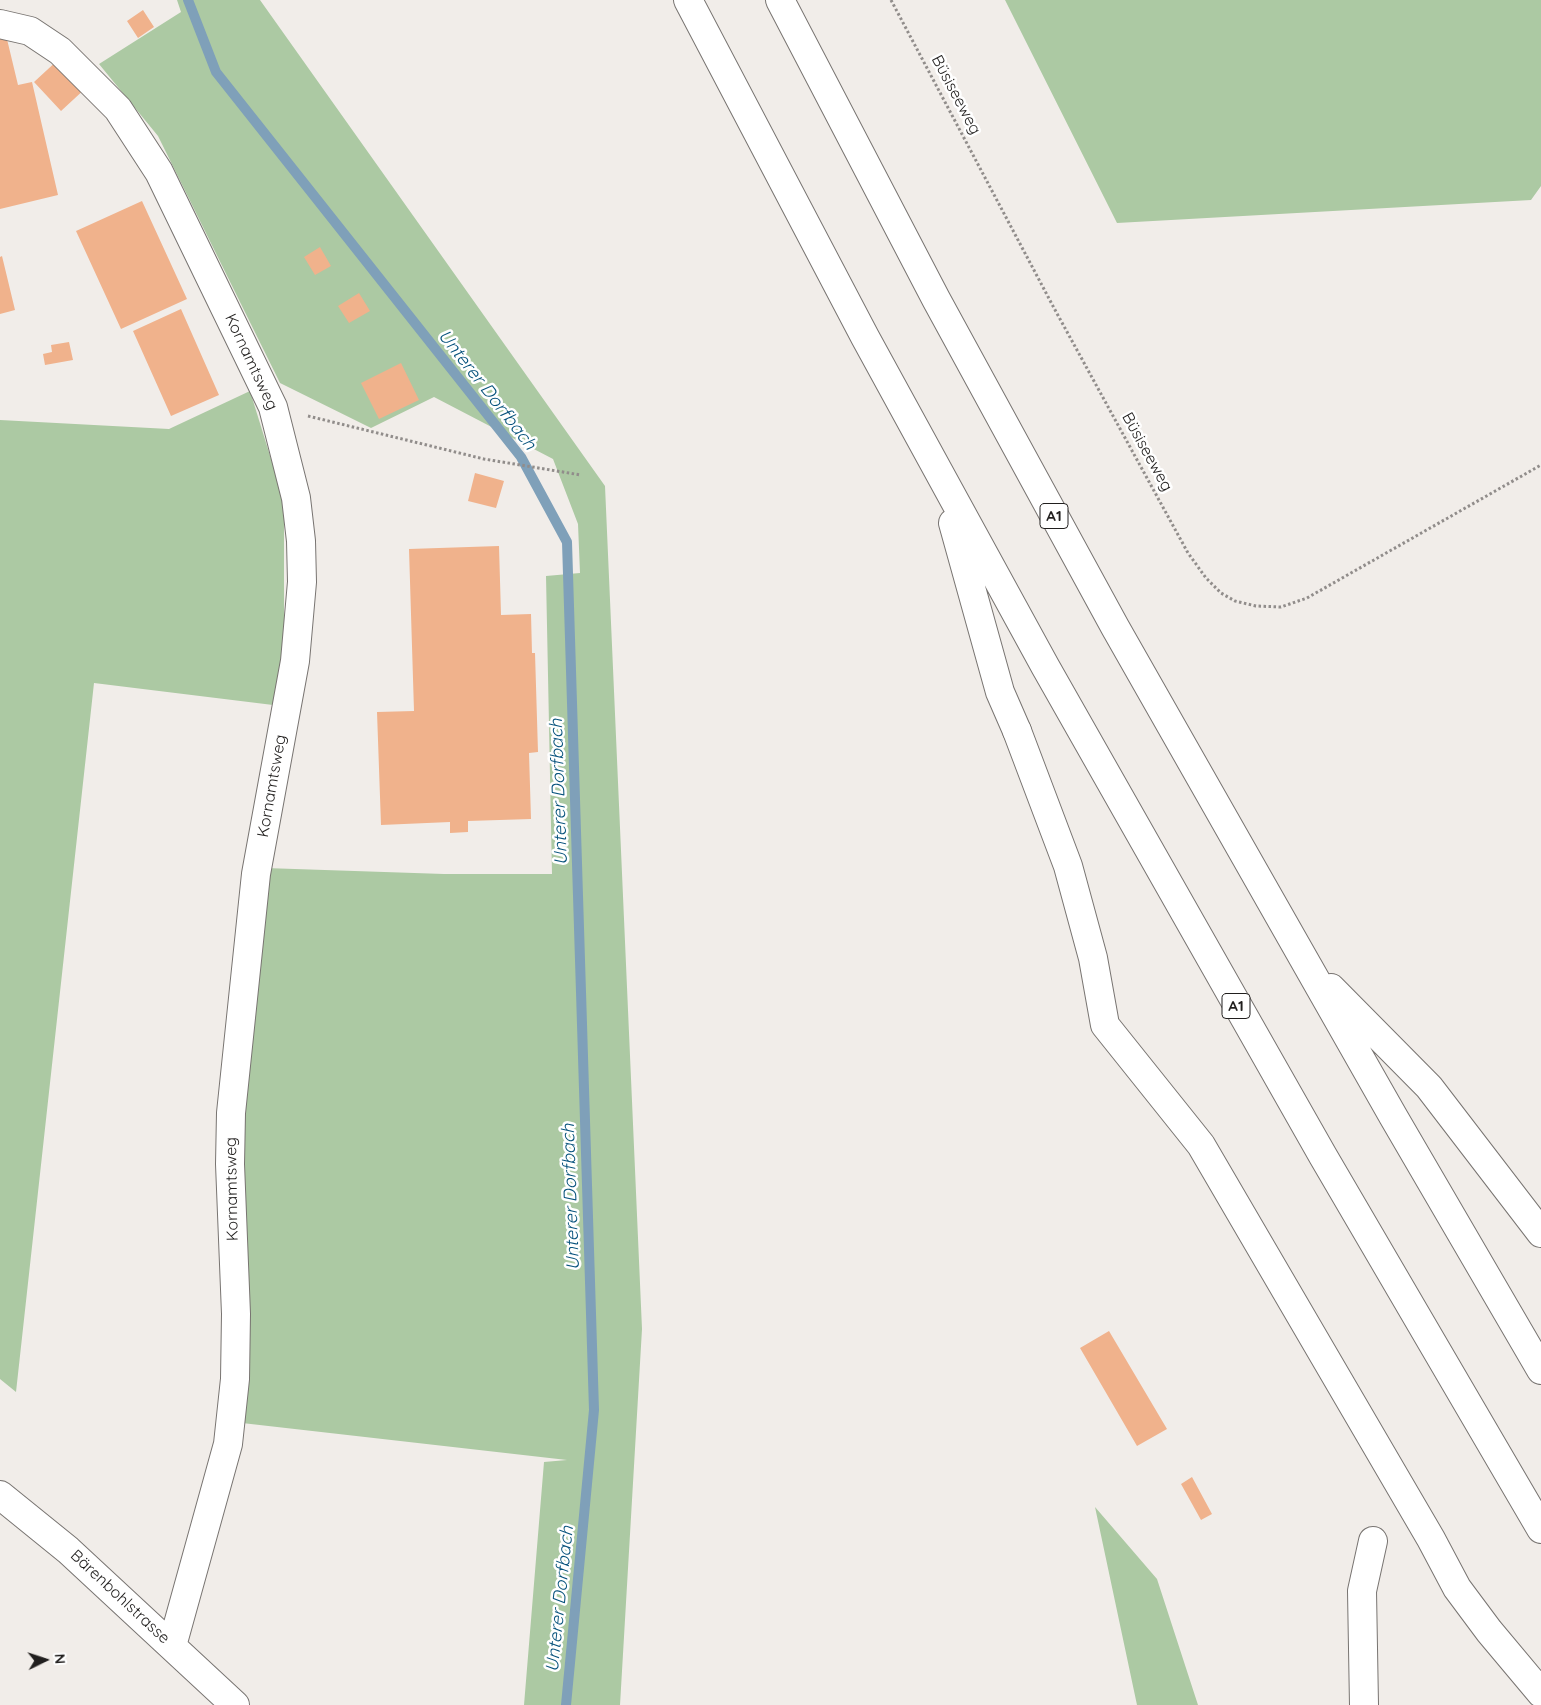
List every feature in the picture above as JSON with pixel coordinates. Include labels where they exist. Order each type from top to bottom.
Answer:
[{"type":"main road","name":"A1","points":[[688,0],[782,182],[940,478],[1224,985],[1541,1529]]},
{"type":"main road","name":"A1","points":[[780,0],[858,152],[1096,593],[1304,961],[1541,1370]]},
{"type":"main road","name":"Kornamtsweg","points":[[0,24],[30,31],[60,51],[118,109],[159,172],[273,407],[296,498],[301,541],[302,582],[295,661],[256,874],[231,1113],[230,1164],[236,1314],[235,1379],[228,1444],[172,1646]]},
{"type":"main road","points":[[940,478],[1000,692],[1017,731],[1068,866],[1093,958],[1105,1025],[1201,1145],[1431,1540],[1457,1588],[1488,1630],[1541,1693]]},
{"type":"main road","points":[[1304,961],[1429,1087],[1541,1233]]},
{"type":"main road","name":"Bärenbohlstrasse","points":[[0,1495],[68,1550],[235,1705]]},
{"type":"main road","points":[[1364,1705],[1362,1591],[1373,1541]]},
{"type":"path","name":"Büsiseeweg","points":[[891,0],[1054,308],[1188,553],[1220,594],[1236,601],[1256,606],[1281,607],[1307,598],[1541,464]]},
{"type":"path","points":[[273,407],[484,459],[581,475]]},
{"type":"green space","points":[[177,0],[260,0],[605,486],[642,1329],[620,1705],[524,1705],[544,1462],[567,1460],[242,1423],[241,1164],[265,868],[444,874],[552,874],[546,576],[580,573],[578,524],[553,459],[434,397],[371,428],[280,383],[158,136],[99,64],[181,12]]},
{"type":"green space","points":[[1005,0],[1541,0],[1541,186],[1531,200],[1117,223]]},
{"type":"green space","points":[[250,391],[284,501],[284,645],[273,705],[94,683],[16,1392],[0,1379],[0,420],[169,429]]},
{"type":"green space","points":[[1095,1507],[1157,1579],[1198,1705],[1137,1705]]},
{"type":"building","points":[[143,10],[154,27],[138,38],[127,21]]},
{"type":"building","points":[[6,35],[18,85],[32,82],[58,195],[0,209],[0,36]]},
{"type":"building","points":[[60,58],[87,87],[61,111],[34,82]]},
{"type":"building","points":[[142,201],[187,299],[121,329],[76,231]]},
{"type":"building","points":[[320,247],[331,266],[315,275],[304,257]]},
{"type":"building","points":[[2,256],[15,310],[0,314],[0,257]]},
{"type":"building","points":[[359,293],[370,311],[349,323],[338,306]]},
{"type":"building","points":[[181,309],[219,395],[171,416],[133,331]]},
{"type":"building","points":[[69,342],[73,360],[45,365],[43,354],[52,352],[51,345]]},
{"type":"building","points":[[401,363],[419,400],[379,419],[361,383]]},
{"type":"building","points":[[475,473],[504,481],[496,508],[468,501]]},
{"type":"building","points":[[499,546],[501,615],[531,614],[532,653],[535,653],[538,752],[529,753],[531,819],[468,821],[468,832],[450,833],[450,822],[381,825],[377,712],[414,711],[409,549]]},
{"type":"building","points":[[1109,1331],[1167,1429],[1137,1446],[1080,1348]]},
{"type":"building","points":[[1192,1477],[1212,1514],[1201,1520],[1181,1484]]},
{"type":"waterway","name":"Unterer Dorfbach","points":[[188,0],[216,72],[521,457],[567,542],[594,1410],[566,1705]]}]
